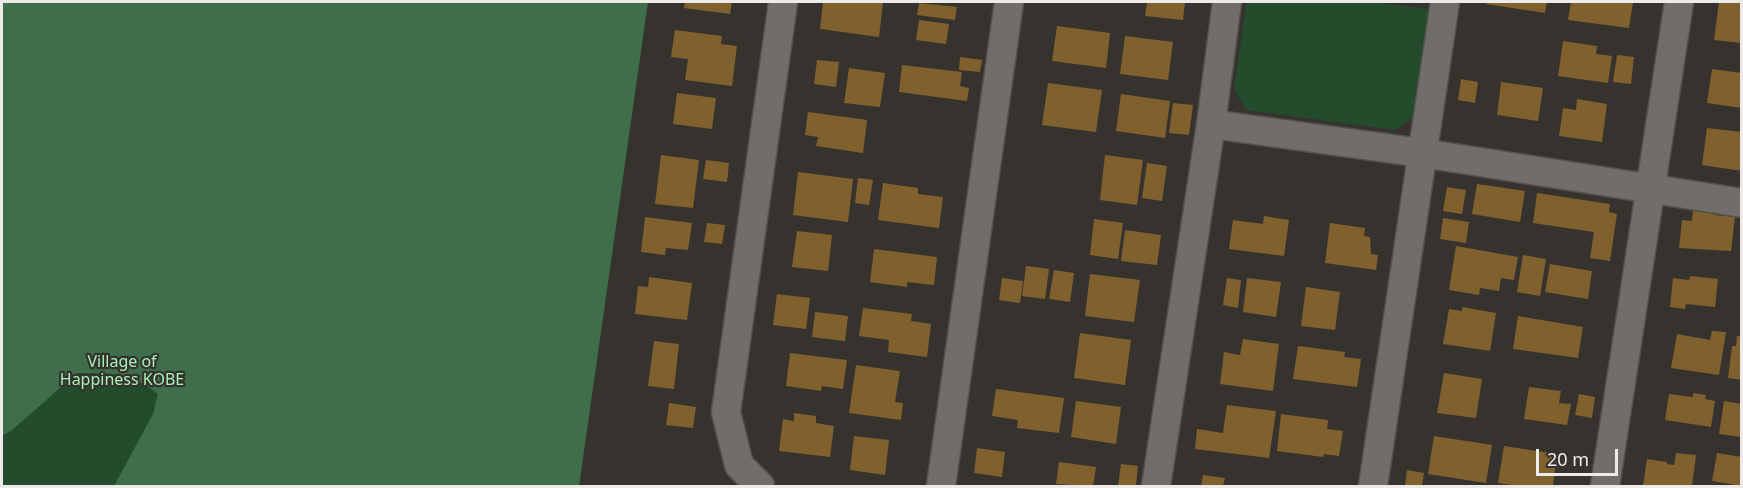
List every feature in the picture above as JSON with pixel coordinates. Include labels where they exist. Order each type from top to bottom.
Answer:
[{"type":"street","points":[[760,486],[739,465],[726,412],[783,2]]},
{"type":"street","points":[[940,486],[1009,2]]},
{"type":"street","points":[[1156,486],[1211,124],[1227,2]]},
{"type":"street","points":[[1373,486],[1445,2]]},
{"type":"street","points":[[1605,486],[1679,2]]},
{"type":"street","points":[[1211,124],[1422,153],[1742,203]]},
{"type":"green space","name":"Village of Happiness KOBE","points":[[2,2],[648,2],[579,486],[114,486],[153,414],[158,394],[139,381],[110,374],[77,373],[11,431],[2,435]]},
{"type":"green space","points":[[1247,2],[1371,2],[1429,9],[1412,118],[1396,130],[1246,110],[1234,89]]},
{"type":"green space","name":"Village of Happiness KOBE","points":[[2,287],[337,486],[2,486]]},
{"type":"building","points":[[685,2],[732,2],[730,14],[684,8]]},
{"type":"building","points":[[823,2],[883,2],[879,37],[820,29]]},
{"type":"building","points":[[1147,2],[1185,2],[1183,20],[1145,16]]},
{"type":"building","points":[[1487,2],[1547,2],[1545,13],[1486,4]]},
{"type":"building","points":[[1571,2],[1633,2],[1629,28],[1568,20]]},
{"type":"building","points":[[1719,2],[1742,2],[1742,43],[1714,40]]},
{"type":"building","points":[[919,3],[957,7],[955,20],[917,15]]},
{"type":"building","points":[[919,20],[949,24],[946,44],[916,40]]},
{"type":"building","points":[[1057,26],[1110,33],[1106,68],[1052,61]]},
{"type":"building","points":[[675,30],[722,36],[721,44],[737,46],[732,86],[685,80],[688,59],[671,57]]},
{"type":"building","points":[[1125,36],[1173,42],[1168,80],[1120,74]]},
{"type":"building","points":[[1563,41],[1597,46],[1596,54],[1612,56],[1608,83],[1558,76]]},
{"type":"building","points":[[1617,55],[1634,57],[1631,84],[1613,82]]},
{"type":"building","points":[[960,57],[982,60],[980,72],[959,70]]},
{"type":"building","points":[[817,60],[839,62],[836,87],[814,84]]},
{"type":"building","points":[[902,65],[962,72],[960,86],[969,88],[967,101],[899,92]]},
{"type":"building","points":[[849,68],[885,73],[880,107],[844,103]]},
{"type":"building","points":[[1712,69],[1742,73],[1742,108],[1707,103]]},
{"type":"building","points":[[1461,79],[1478,82],[1475,103],[1458,100]]},
{"type":"building","points":[[1501,82],[1543,88],[1538,121],[1497,115]]},
{"type":"building","points":[[1048,83],[1102,90],[1096,132],[1042,125]]},
{"type":"building","points":[[677,93],[716,98],[712,129],[673,124]]},
{"type":"building","points":[[1121,94],[1170,101],[1165,138],[1116,131]]},
{"type":"building","points":[[1577,99],[1607,104],[1602,142],[1559,136],[1563,108],[1576,110]]},
{"type":"building","points":[[1173,103],[1193,105],[1189,135],[1169,133]]},
{"type":"building","points":[[808,112],[867,120],[863,153],[816,146],[818,137],[805,135]]},
{"type":"building","points":[[1707,128],[1742,132],[1742,171],[1702,165]]},
{"type":"building","points":[[661,155],[699,160],[693,208],[655,204]]},
{"type":"building","points":[[1105,155],[1143,160],[1137,205],[1100,200]]},
{"type":"building","points":[[706,160],[729,163],[727,182],[703,179]]},
{"type":"building","points":[[1147,163],[1167,166],[1162,201],[1142,198]]},
{"type":"building","points":[[798,172],[853,179],[848,222],[793,215]]},
{"type":"building","points":[[858,178],[873,180],[869,205],[855,203]]},
{"type":"building","points":[[883,183],[918,188],[918,194],[943,197],[939,228],[878,220]]},
{"type":"building","points":[[1477,184],[1525,191],[1520,222],[1472,214]]},
{"type":"building","points":[[1447,187],[1466,190],[1462,214],[1443,211]]},
{"type":"building","points":[[1537,193],[1610,204],[1609,212],[1617,214],[1610,261],[1590,258],[1594,232],[1533,223]]},
{"type":"building","points":[[1693,208],[1716,210],[1715,215],[1735,217],[1731,251],[1679,248],[1682,220],[1692,221]]},
{"type":"building","points":[[1264,216],[1289,220],[1284,256],[1229,249],[1233,220],[1263,224]]},
{"type":"building","points":[[645,217],[692,223],[688,250],[666,248],[665,255],[641,252]]},
{"type":"building","points":[[1443,218],[1469,222],[1466,243],[1440,239]]},
{"type":"building","points":[[1094,219],[1123,223],[1118,259],[1090,255]]},
{"type":"building","points":[[707,223],[725,225],[722,244],[704,242]]},
{"type":"building","points":[[1330,223],[1365,228],[1364,236],[1370,237],[1371,254],[1378,255],[1376,270],[1325,263]]},
{"type":"building","points":[[1125,230],[1161,235],[1157,265],[1121,261]]},
{"type":"building","points":[[797,231],[832,235],[828,271],[792,267]]},
{"type":"building","points":[[1456,246],[1518,257],[1514,280],[1501,278],[1499,291],[1480,288],[1479,295],[1449,290]]},
{"type":"building","points":[[874,249],[937,257],[934,285],[907,282],[907,287],[870,282]]},
{"type":"building","points":[[1523,255],[1546,259],[1540,296],[1517,292]]},
{"type":"building","points":[[1550,264],[1592,271],[1588,299],[1545,292]]},
{"type":"building","points":[[1026,266],[1049,269],[1045,299],[1022,296]]},
{"type":"building","points":[[1054,270],[1074,273],[1070,302],[1049,299]]},
{"type":"building","points":[[1090,274],[1140,280],[1134,322],[1085,316]]},
{"type":"building","points":[[1690,276],[1718,279],[1715,307],[1686,304],[1685,309],[1670,307],[1673,278],[1689,280]]},
{"type":"building","points":[[649,277],[692,283],[687,320],[635,314],[638,286],[648,287]]},
{"type":"building","points":[[1002,278],[1023,281],[1020,303],[999,300]]},
{"type":"building","points":[[1227,278],[1241,280],[1238,308],[1223,305]]},
{"type":"building","points":[[1247,278],[1281,282],[1276,317],[1243,312]]},
{"type":"building","points":[[1306,287],[1340,292],[1335,330],[1301,326]]},
{"type":"building","points":[[777,294],[810,298],[806,329],[773,325]]},
{"type":"building","points":[[1462,307],[1496,313],[1490,351],[1443,344],[1449,309],[1462,311]]},
{"type":"building","points":[[863,308],[912,314],[911,321],[931,324],[927,357],[888,352],[889,340],[859,336]]},
{"type":"building","points":[[815,312],[848,316],[845,341],[812,337]]},
{"type":"building","points":[[1518,316],[1583,327],[1578,358],[1513,349]]},
{"type":"building","points":[[1712,331],[1726,332],[1719,375],[1671,368],[1677,334],[1710,340]]},
{"type":"building","points":[[1080,333],[1131,340],[1125,385],[1074,378]]},
{"type":"building","points":[[1737,336],[1742,337],[1742,380],[1728,378],[1732,346],[1736,346]]},
{"type":"building","points":[[1243,339],[1279,344],[1273,391],[1220,384],[1224,352],[1240,355]]},
{"type":"building","points":[[654,341],[679,344],[674,389],[648,386]]},
{"type":"building","points":[[1298,346],[1345,352],[1344,357],[1361,359],[1357,387],[1293,379]]},
{"type":"building","points":[[790,353],[847,360],[843,389],[822,386],[821,391],[786,386]]},
{"type":"building","points":[[856,365],[900,371],[895,402],[903,403],[901,420],[849,413]]},
{"type":"building","points":[[1444,373],[1482,379],[1476,418],[1437,413]]},
{"type":"building","points":[[1529,387],[1561,391],[1559,403],[1571,404],[1567,425],[1524,419]]},
{"type":"building","points":[[996,389],[1064,398],[1059,433],[1017,428],[1018,420],[992,416]]},
{"type":"building","points":[[1693,393],[1706,395],[1705,399],[1715,401],[1711,427],[1665,420],[1669,394],[1693,397]]},
{"type":"building","points":[[1579,394],[1595,397],[1592,418],[1575,415]]},
{"type":"building","points":[[1076,401],[1121,407],[1116,444],[1071,437]]},
{"type":"building","points":[[1724,401],[1742,404],[1742,437],[1719,434]]},
{"type":"building","points":[[669,403],[696,407],[693,428],[666,425]]},
{"type":"building","points":[[1227,405],[1276,411],[1269,458],[1195,449],[1197,429],[1223,433]]},
{"type":"building","points":[[794,413],[816,416],[816,423],[834,426],[830,457],[779,451],[783,419],[794,421]]},
{"type":"building","points":[[1281,414],[1328,420],[1327,429],[1343,431],[1339,456],[1324,454],[1323,457],[1277,451]]},
{"type":"building","points":[[854,436],[889,440],[885,475],[850,470]]},
{"type":"building","points":[[1434,436],[1492,445],[1486,483],[1428,474]]},
{"type":"building","points":[[1504,446],[1557,454],[1553,486],[1518,486],[1498,483]]},
{"type":"building","points":[[977,448],[1005,452],[1002,477],[974,473]]},
{"type":"building","points":[[1676,453],[1696,455],[1692,486],[1643,486],[1647,459],[1674,465]]},
{"type":"building","points":[[1717,453],[1742,457],[1742,486],[1712,481]]},
{"type":"building","points":[[1059,462],[1096,467],[1093,486],[1056,484]]},
{"type":"building","points":[[1121,464],[1138,466],[1136,486],[1118,486]]},
{"type":"building","points":[[1407,470],[1424,473],[1422,486],[1405,486]]},
{"type":"building","points":[[1203,475],[1225,478],[1223,486],[1201,486]]}]
